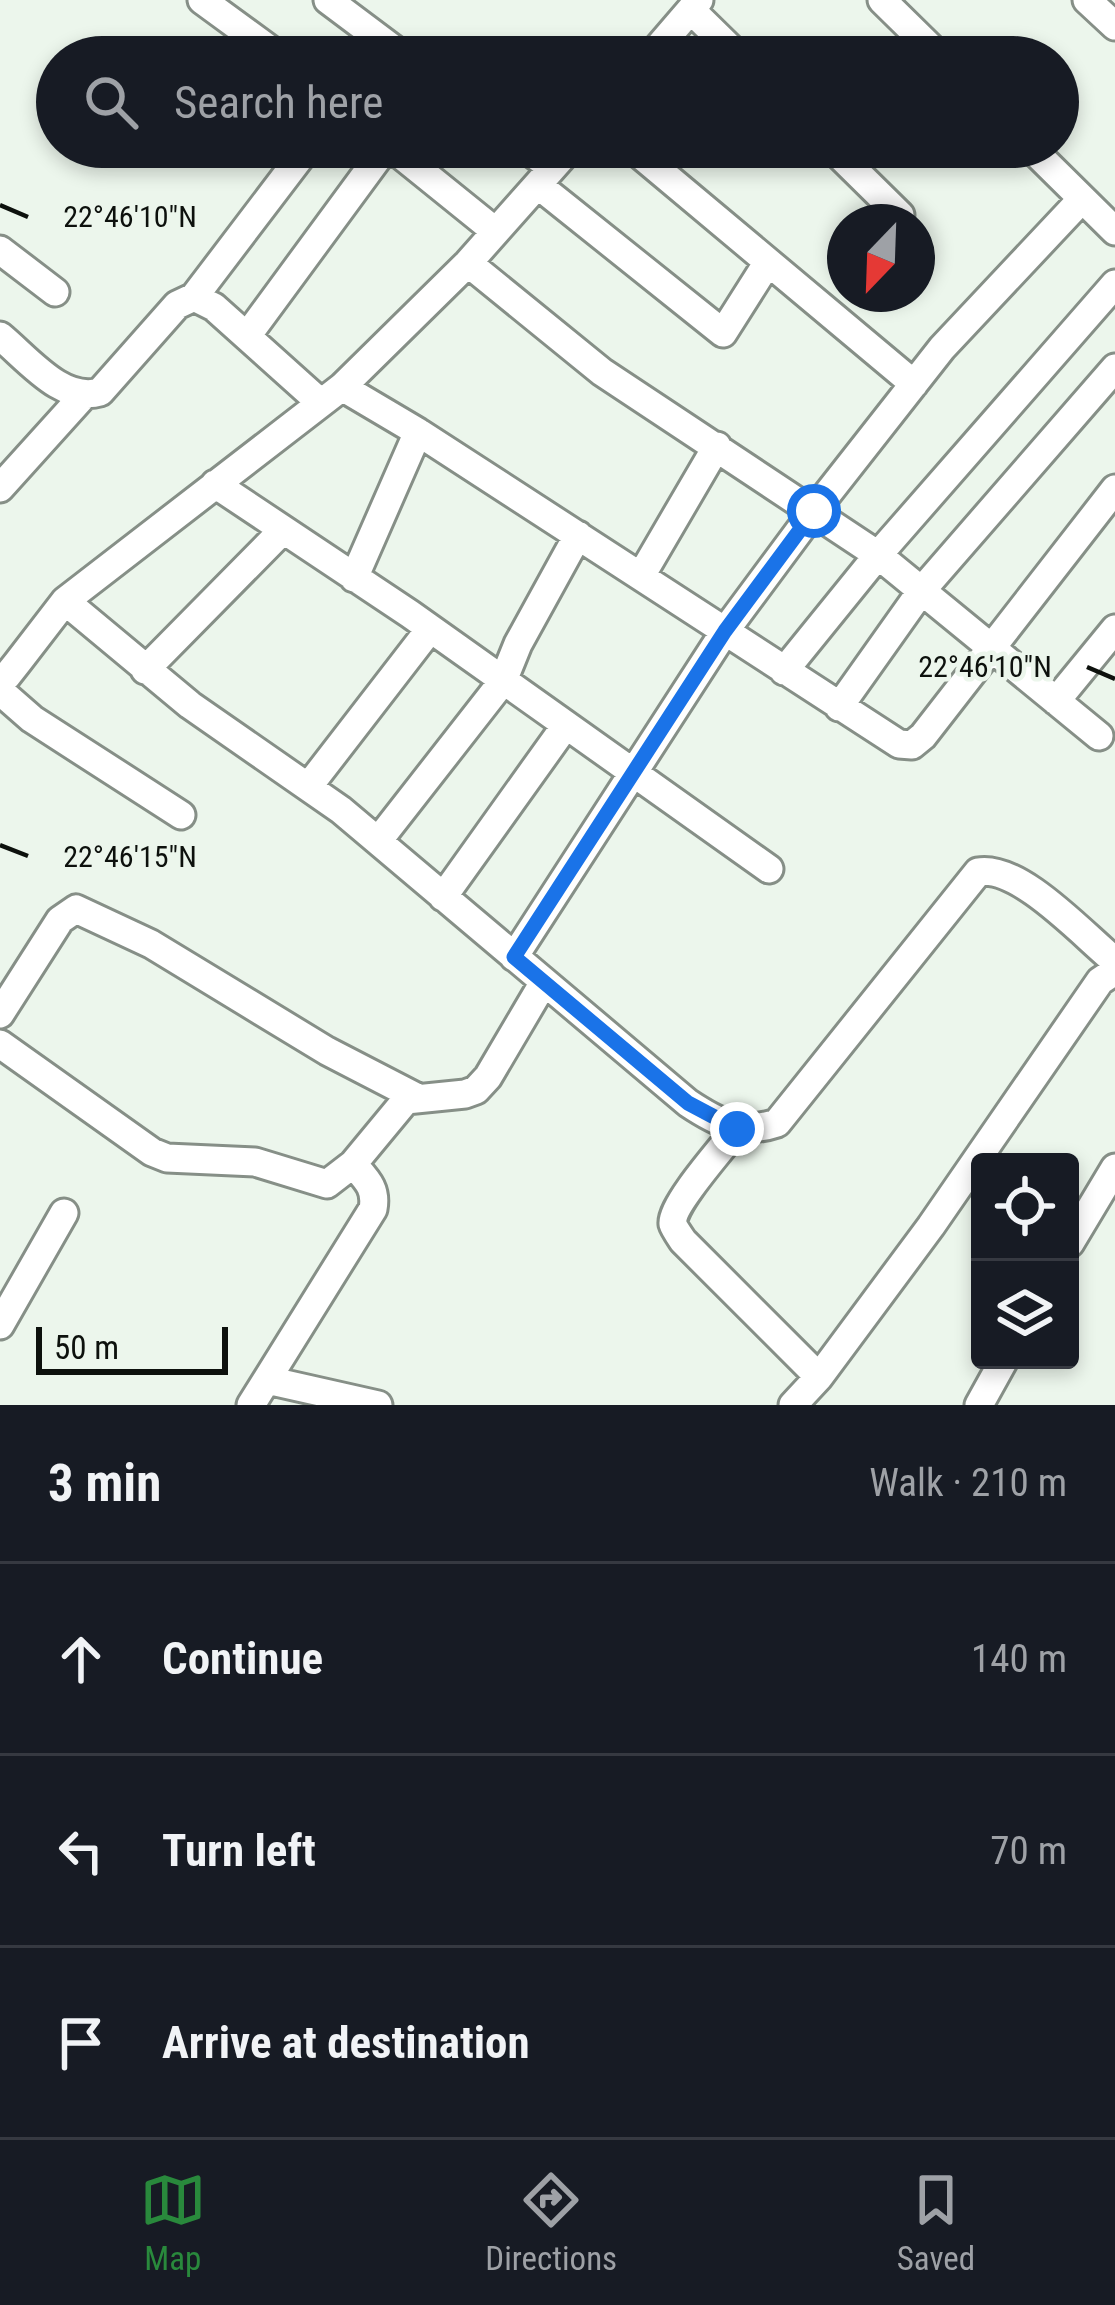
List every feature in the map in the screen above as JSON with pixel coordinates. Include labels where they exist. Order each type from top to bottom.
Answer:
[{"type":"street","points":[[202,0],[251,36]]},
{"type":"street","points":[[328,0],[376,36]]},
{"type":"street","points":[[883,0],[919,36]]},
{"type":"street","points":[[1087,0],[1115,26]]},
{"type":"street","points":[[668,36],[695,5],[721,36]]},
{"type":"street","points":[[0,337],[68,391],[83,396],[100,392],[178,305],[194,297],[292,168]]},
{"type":"street","points":[[247,336],[373,168]]},
{"type":"street","points":[[416,168],[496,231]]},
{"type":"street","points":[[0,677],[19,662],[65,601],[332,395],[468,263],[553,168]]},
{"type":"street","points":[[555,168],[723,333],[769,262]]},
{"type":"street","points":[[656,168],[914,384]]},
{"type":"street","points":[[853,168],[890,204]]},
{"type":"street","points":[[1051,168],[1115,231]]},
{"type":"street","points":[[514,957],[725,631],[814,511],[942,348],[1082,199]]},
{"type":"street","points":[[0,250],[56,292]]},
{"type":"street","points":[[468,263],[602,372],[878,555],[1099,736]]},
{"type":"street","points":[[784,670],[1115,284]]},
{"type":"street","points":[[194,297],[332,395],[418,432],[899,744],[912,745],[923,736],[1115,489]]},
{"type":"street","points":[[839,707],[922,590],[1115,368]]},
{"type":"street","points":[[0,488],[83,396]]},
{"type":"street","points":[[354,578],[418,432]]},
{"type":"street","points":[[641,575],[717,446]]},
{"type":"street","points":[[214,484],[430,629],[769,869]]},
{"type":"street","points":[[145,670],[283,530]]},
{"type":"street","points":[[378,841],[503,680],[578,535]]},
{"type":"street","points":[[65,601],[145,670],[378,841],[688,1103],[737,1129],[758,1130],[777,1123],[978,872],[992,869],[1014,877],[1115,961]]},
{"type":"street","points":[[308,787],[430,629]]},
{"type":"street","points":[[1056,701],[1115,629]]},
{"type":"street","points":[[0,691],[32,719],[181,815]]},
{"type":"street","points":[[443,897],[566,725]]},
{"type":"street","points":[[0,1015],[60,920],[76,909],[151,944],[327,1051],[416,1097]]},
{"type":"street","points":[[793,1405],[931,1226],[1100,981],[1115,971]]},
{"type":"street","points":[[0,1045],[135,1141],[167,1158],[255,1162],[327,1184],[352,1164],[394,1111],[416,1097],[476,1090],[544,982]]},
{"type":"street","points":[[737,1129],[679,1205],[673,1226],[819,1377]]},
{"type":"street","points":[[251,1405],[373,1209],[376,1196],[371,1185],[352,1164]]},
{"type":"street","points":[[1079,1230],[1112,1179]]},
{"type":"street","points":[[0,1325],[64,1213]]},
{"type":"street","points":[[979,1405],[999,1369]]},
{"type":"street","points":[[266,1380],[378,1405]]},
{"type":"route","points":[[737,1129],[688,1103],[514,957],[725,631],[814,511]]}]
